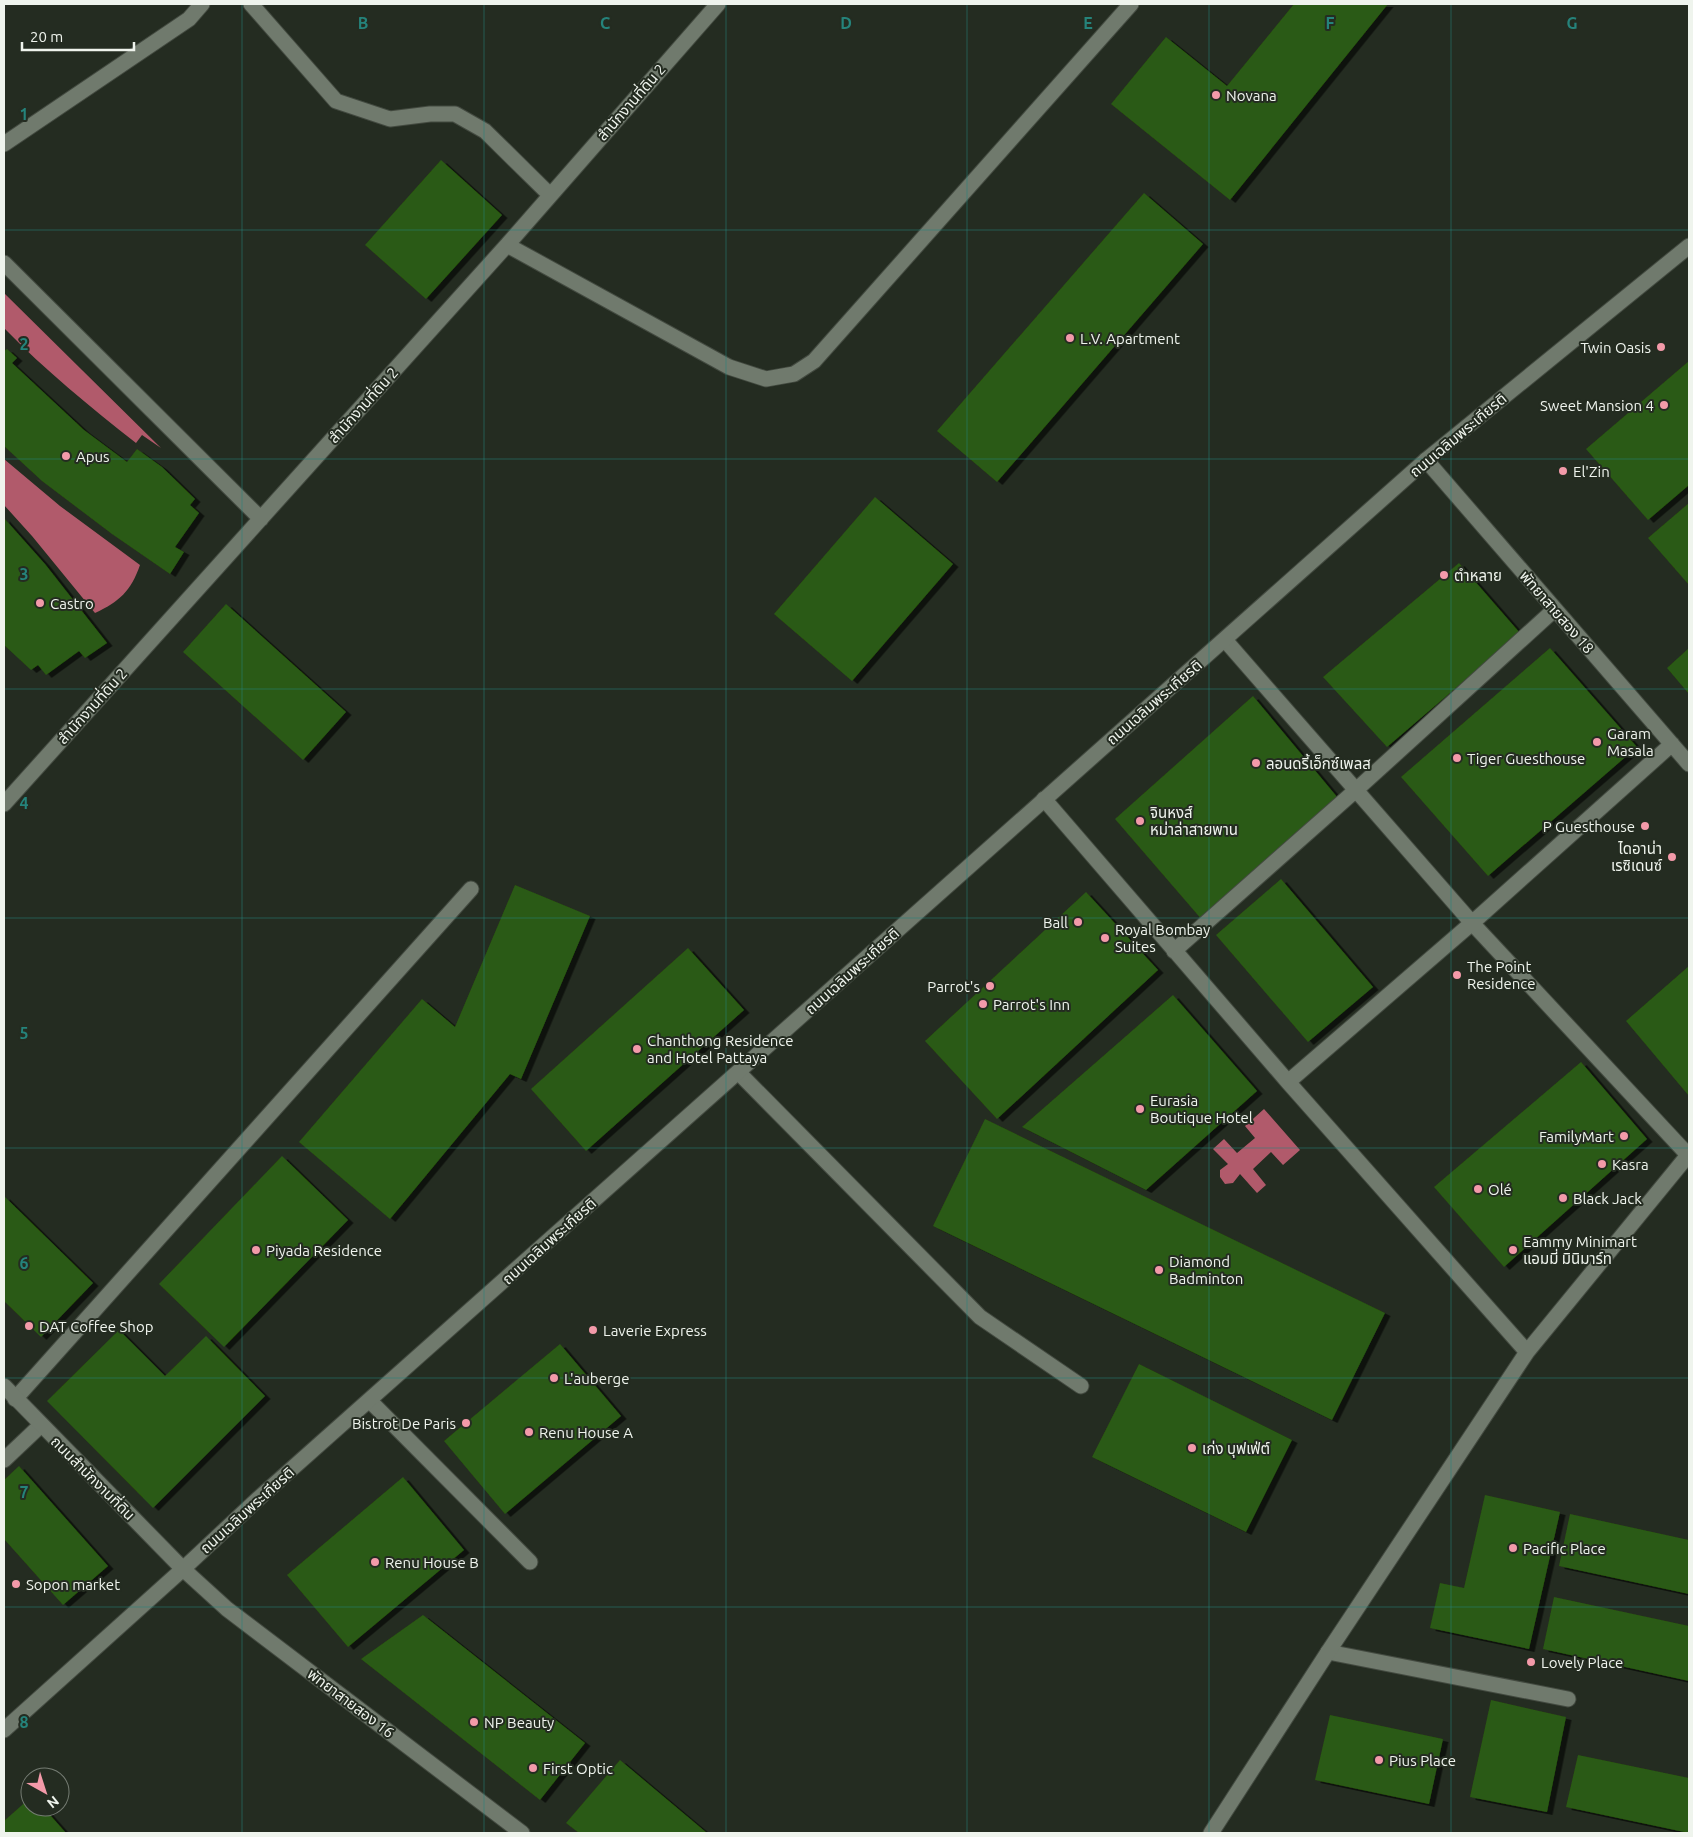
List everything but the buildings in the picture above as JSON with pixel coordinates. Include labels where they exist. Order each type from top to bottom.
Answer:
[{"type":"street","points":[[4,144],[189,19],[202,4]]},
{"type":"street","points":[[251,4],[336,101],[390,118],[430,114],[455,114],[484,131],[550,195]]},
{"type":"street","name":"สำนักงานที่ดิน 2","points":[[4,804],[506,245],[718,4]]},
{"type":"street","points":[[506,245],[729,367],[766,379],[794,374],[814,361],[1131,4]]},
{"type":"street","name":"ถนนเฉลิมพระเกียรติ","points":[[4,1730],[259,1498],[1426,460],[1689,246]]},
{"type":"street","points":[[4,263],[261,518]]},
{"type":"street","name":"พัทยาสายสอง 18","points":[[1426,460],[1689,764]]},
{"type":"street","points":[[1174,951],[1356,790],[1554,610]]},
{"type":"street","points":[[1211,1833],[1328,1652],[1527,1352],[1688,1155],[1472,923],[1225,640]]},
{"type":"street","points":[[1288,1082],[1472,923],[1672,744]]},
{"type":"street","points":[[1044,799],[1288,1082],[1527,1352]]},
{"type":"street","points":[[15,1399],[471,889]]},
{"type":"street","points":[[739,1073],[980,1317],[1081,1386]]},
{"type":"street","name":"ถนนสำนักงานที่ดิน","points":[[4,1386],[183,1569]]},
{"type":"street","points":[[370,1401],[530,1562]]},
{"type":"street","points":[[4,1460],[41,1425]]},
{"type":"street","name":"พัทยาสายสอง 16","points":[[183,1569],[227,1609],[522,1833]]},
{"type":"street","points":[[1328,1652],[1568,1699]]},
{"type":"shaded area","points":[[4,293],[161,448],[142,435],[136,443],[35,359],[4,328]]},
{"type":"shaded area","points":[[4,459],[60,506],[140,565],[128,589],[111,605],[95,613],[4,505]]},
{"type":"shaded area","points":[[1264,1109],[1300,1150],[1283,1165],[1271,1152],[1253,1169],[1266,1185],[1257,1193],[1240,1174],[1233,1183],[1225,1184],[1220,1177],[1220,1170],[1228,1164],[1213,1149],[1224,1139],[1237,1153],[1255,1138],[1245,1126]]},
{"type":"place","name":"Novana","points":[[1216,95]]},
{"type":"place","name":"L.V. Apartment","points":[[1070,338]]},
{"type":"place","name":"Twin Oasis","points":[[1661,347]]},
{"type":"place","name":"Sweet Mansion 4","points":[[1664,405]]},
{"type":"place","name":"Apus","points":[[66,456]]},
{"type":"place","name":"El'Zin","points":[[1563,471]]},
{"type":"place","name":"ตำหลาย","points":[[1444,575]]},
{"type":"place","name":"Castro","points":[[40,603]]},
{"type":"place","name":"Garam Masala","points":[[1597,742]]},
{"type":"place","name":"Tiger Guesthouse","points":[[1457,758]]},
{"type":"place","name":"ลอนดรี้เอ็กซ์เพลส","points":[[1256,763]]},
{"type":"place","name":"จินหงส์ หม่าล่าสายพาน","points":[[1140,821]]},
{"type":"place","name":"P Guesthouse","points":[[1645,826]]},
{"type":"place","name":"ไดอาน่า เรซิเดนซ์","points":[[1672,857]]},
{"type":"place","name":"Ball","points":[[1078,922]]},
{"type":"place","name":"Royal Bombay Suites","points":[[1105,938]]},
{"type":"place","name":"The Point Residence","points":[[1457,975]]},
{"type":"place","name":"Parrot's","points":[[990,986]]},
{"type":"place","name":"Parrot's Inn","points":[[983,1004]]},
{"type":"place","name":"Chanthong Residence and Hotel Pattaya","points":[[637,1049]]},
{"type":"place","name":"Eurasia Boutique Hotel","points":[[1140,1109]]},
{"type":"place","name":"FamilyMart","points":[[1624,1136]]},
{"type":"place","name":"Kasra","points":[[1602,1164]]},
{"type":"place","name":"Olé","points":[[1478,1189]]},
{"type":"place","name":"Black Jack","points":[[1563,1198]]},
{"type":"place","name":"Piyada Residence","points":[[256,1250]]},
{"type":"place","name":"Eammy Minimart แอมมี่ มินิมาร์ท","points":[[1513,1250]]},
{"type":"place","name":"Diamond Badminton","points":[[1159,1270]]},
{"type":"place","name":"DAT Coffee Shop","points":[[29,1326]]},
{"type":"place","name":"Laverie Express","points":[[593,1330]]},
{"type":"place","name":"L'auberge","points":[[554,1378]]},
{"type":"place","name":"Bistrot De Paris","points":[[466,1423]]},
{"type":"place","name":"Renu House A","points":[[529,1432]]},
{"type":"place","name":"เก่ง บุฟเฟ่ต์","points":[[1192,1448]]},
{"type":"place","name":"Pacific Place","points":[[1513,1548]]},
{"type":"place","name":"Renu House B","points":[[375,1562]]},
{"type":"place","name":"Sopon market","points":[[16,1584]]},
{"type":"place","name":"Lovely Place","points":[[1531,1662]]},
{"type":"place","name":"NP Beauty","points":[[474,1722]]},
{"type":"place","name":"Pius Place","points":[[1379,1760]]},
{"type":"place","name":"First Optic","points":[[533,1768]]}]
